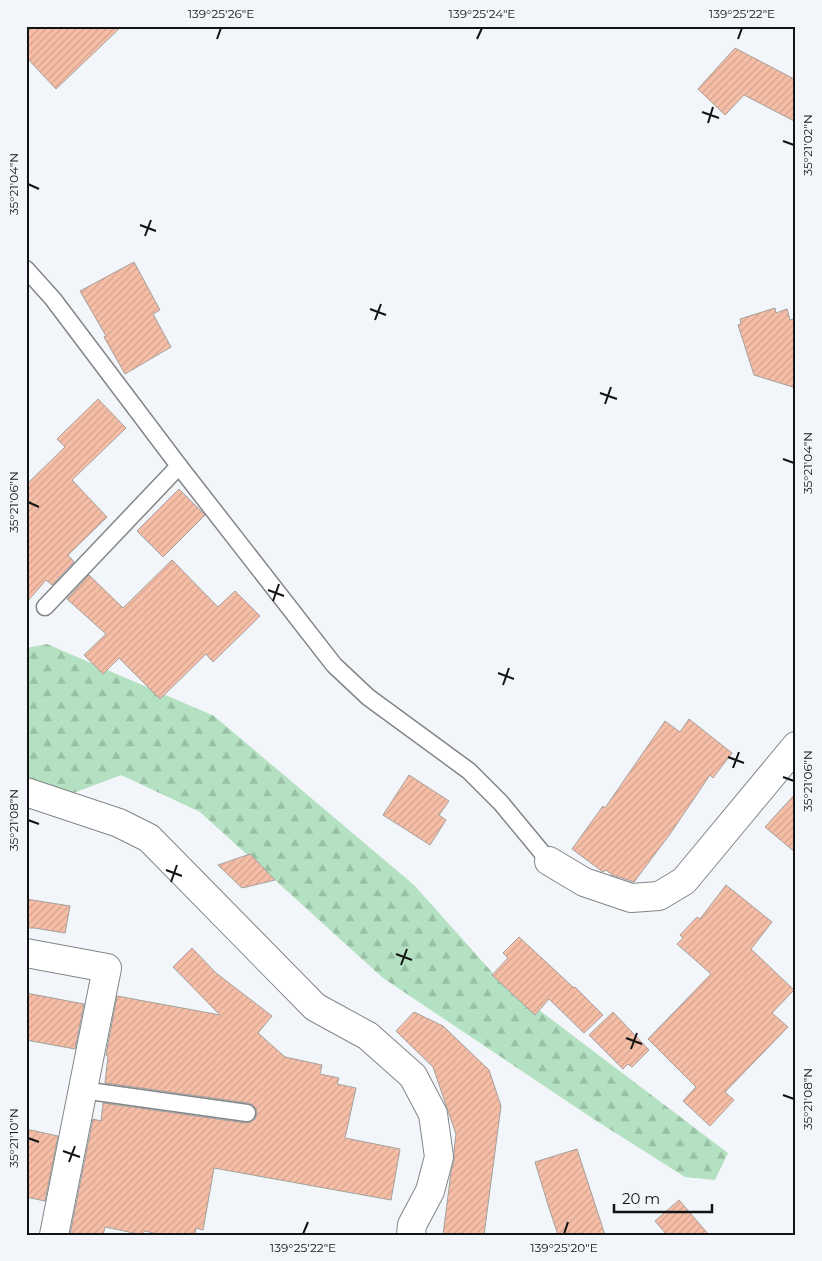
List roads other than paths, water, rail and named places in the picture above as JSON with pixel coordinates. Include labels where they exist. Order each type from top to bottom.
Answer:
[{"type":"street","points":[[549,861],[584,882],[631,898],[659,896],[684,881],[796,746]]},
{"type":"street","points":[[26,792],[119,823],[149,838],[315,1007],[368,1036],[413,1076],[433,1114],[439,1156],[430,1190],[412,1226],[411,1235]]},
{"type":"street","points":[[26,952],[107,968],[54,1235]]},
{"type":"lane","points":[[26,269],[53,299],[334,665],[368,697],[469,771],[501,803],[549,861]]},
{"type":"lane","points":[[45,606],[180,466]]},
{"type":"lane","points":[[82,1090],[247,1113]]}]
